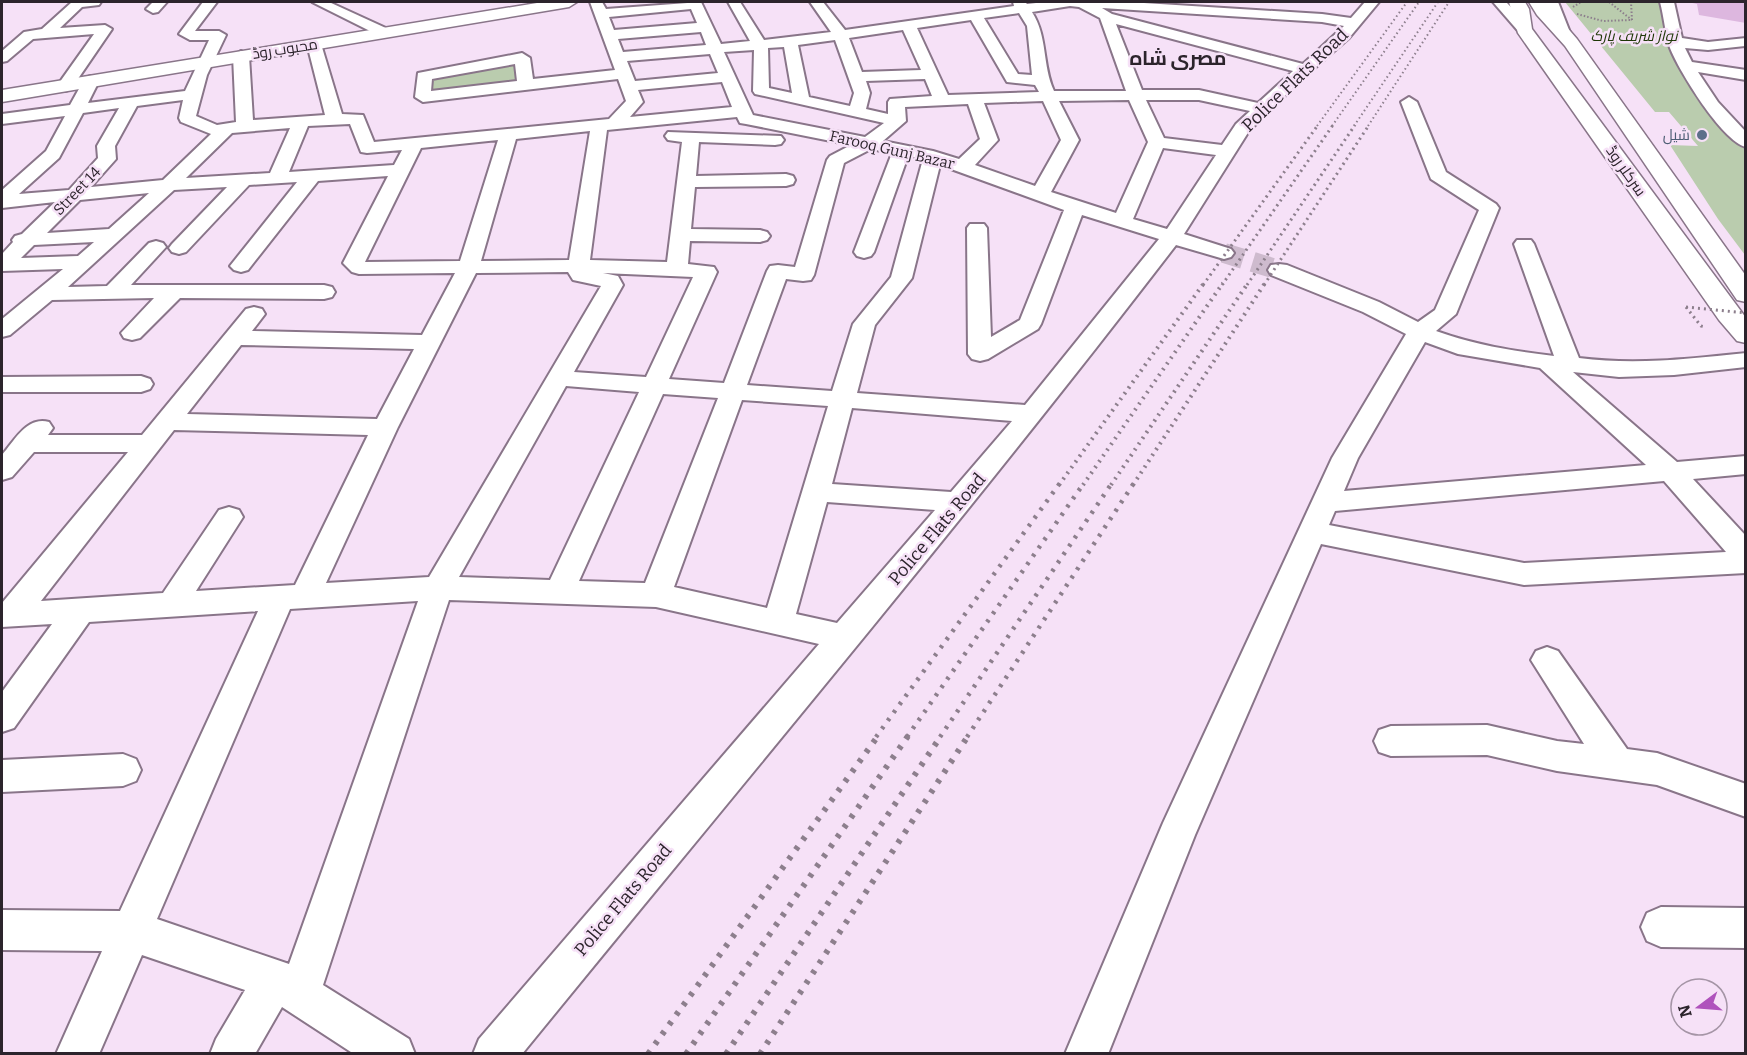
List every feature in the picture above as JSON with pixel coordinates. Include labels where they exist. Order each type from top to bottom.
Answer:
[{"type":"main road","name":"محبوب روڈ","points":[[2,96],[569,2]]},
{"type":"main road","name":"سرکلر روڈ","points":[[1517,2],[1521,9],[1524,29],[1728,314],[1746,335]]},
{"type":"main road","name":"سرکلر روڈ","points":[[1537,2],[1564,35],[1746,295]]},
{"type":"main road","points":[[1578,104],[1615,107]]},
{"type":"street","points":[[46,33],[78,3],[94,2]]},
{"type":"street","points":[[210,2],[186,34],[190,36],[219,35],[204,62],[189,99],[187,118],[216,130],[357,119],[367,148],[606,126],[743,111],[696,3],[599,8],[635,102],[606,126],[578,274],[610,280],[612,285],[438,588],[287,986],[231,1053]]},
{"type":"street","points":[[319,2],[383,32]]},
{"type":"street","points":[[349,16],[357,2]]},
{"type":"street","points":[[734,2],[759,45],[761,91],[897,121]]},
{"type":"street","points":[[816,2],[841,34],[862,93],[857,112]]},
{"type":"street","points":[[526,85],[522,58],[424,76],[423,97],[526,85],[625,72],[717,49],[790,42],[908,25],[975,15],[1021,5],[1077,2],[1333,29]]},
{"type":"street","points":[[1077,2],[1106,16],[1306,70]]},
{"type":"street","points":[[1316,2],[1333,29]]},
{"type":"street","name":"Police Flats Road","points":[[494,1053],[846,638],[1032,414],[1171,237],[1242,128],[1306,70],[1333,29],[1372,2]]},
{"type":"street","points":[[1499,2],[1524,29]]},
{"type":"street","points":[[1551,2],[1564,35]]},
{"type":"street","points":[[1667,2],[1676,42],[1687,66],[1719,117],[1746,142]]},
{"type":"street","points":[[1021,5],[1034,26],[1041,80],[1070,140],[1040,195]]},
{"type":"street","points":[[924,8],[939,20]]},
{"type":"street","points":[[975,15],[1013,80],[1041,80]]},
{"type":"street","points":[[873,16],[886,28]]},
{"type":"street","points":[[1106,16],[1136,97],[1157,142],[1122,222]]},
{"type":"street","points":[[908,25],[943,101]]},
{"type":"street","points":[[610,35],[706,27]]},
{"type":"street","points":[[1147,27],[1215,31]]},
{"type":"street","points":[[2,58],[29,35],[105,29],[65,86]]},
{"type":"street","points":[[967,37],[988,36]]},
{"type":"street","points":[[915,40],[936,39]]},
{"type":"street","points":[[790,42],[802,100]]},
{"type":"street","points":[[1676,42],[1708,46],[1745,42]]},
{"type":"street","points":[[314,44],[335,119]]},
{"type":"street","points":[[5,325],[47,294],[236,127],[241,56]]},
{"type":"street","points":[[1687,66],[1745,76]]},
{"type":"street","points":[[625,72],[728,77]]},
{"type":"street","points":[[856,77],[931,74]]},
{"type":"street","points":[[2,201],[53,154],[91,81]]},
{"type":"street","points":[[2,138],[8,119],[182,95]]},
{"type":"street","points":[[897,121],[896,102],[1049,96],[1199,95],[1261,109]]},
{"type":"street","points":[[963,166],[989,140],[975,100]]},
{"type":"street","points":[[1086,1053],[1176,835],[1345,458],[1419,332],[1444,314],[1489,208],[1438,175],[1409,102]]},
{"type":"street","name":"Street 14","points":[[2,265],[75,194],[106,159],[106,146],[130,103]]},
{"type":"street","points":[[788,127],[822,104]]},
{"type":"street","name":"Farooq Gunj Bazar","points":[[743,111],[746,118],[933,156],[1075,207],[1224,254]]},
{"type":"street","points":[[656,596],[778,271],[803,275],[836,160],[869,143],[897,121]]},
{"type":"street","points":[[277,178],[301,122]]},
{"type":"street","points":[[77,1053],[131,931],[292,597],[468,267],[508,135]]},
{"type":"street","points":[[677,269],[687,182],[683,136],[775,140]]},
{"type":"street","points":[[1157,142],[1228,151]]},
{"type":"street","points":[[414,144],[354,263],[359,268],[579,266],[677,269],[703,271],[706,275],[559,592]]},
{"type":"street","points":[[864,252],[902,149]]},
{"type":"street","points":[[778,623],[864,324],[901,278],[933,156]]},
{"type":"street","points":[[2,201],[170,185],[400,170]]},
{"type":"street","points":[[241,266],[312,176]]},
{"type":"street","points":[[687,182],[786,180]]},
{"type":"street","points":[[179,248],[243,181]]},
{"type":"street","points":[[977,228],[980,354],[1030,324],[1075,207]]},
{"type":"street","points":[[2,241],[115,235]]},
{"type":"street","points":[[681,235],[760,236]]},
{"type":"street","points":[[1524,244],[1559,364],[1670,471],[1746,556]]},
{"type":"street","points":[[113,292],[156,247]]},
{"type":"street","points":[[2,265],[84,262]]},
{"type":"street","points":[[1279,270],[1371,307],[1419,332],[1458,347],[1559,364],[1619,370],[1746,360]]},
{"type":"street","points":[[47,294],[174,291],[324,292]]},
{"type":"street","points":[[132,333],[174,291]]},
{"type":"street","points":[[7,615],[254,314]]},
{"type":"street","points":[[235,338],[429,342]]},
{"type":"street","points":[[558,378],[1032,414]]},
{"type":"street","points":[[2,384],[141,384]]},
{"type":"street","points":[[166,422],[384,427]]},
{"type":"street","points":[[2,471],[35,434],[149,444]]},
{"type":"street","points":[[1325,502],[1746,465]]},
{"type":"street","points":[[816,492],[958,502]]},
{"type":"street","points":[[172,604],[229,517]]},
{"type":"street","points":[[1312,532],[1524,574],[1746,562]]},
{"type":"street","points":[[7,615],[438,588],[656,596],[846,638]]},
{"type":"street","points":[[2,718],[80,610]]},
{"type":"street","points":[[1547,660],[1617,764]]},
{"type":"street","points":[[1391,741],[1487,740],[1557,756],[1657,769],[1746,801]]},
{"type":"street","points":[[2,776],[123,770]]},
{"type":"street","points":[[1661,927],[1746,928]]},
{"type":"street","points":[[2,930],[131,931],[287,986],[394,1053]]},
{"type":"path","points":[[1609,2],[1632,20]]},
{"type":"path","points":[[1631,2],[1632,20]]},
{"type":"path","points":[[1568,11],[1603,21],[1632,20]]},
{"type":"path","points":[[1701,326],[1686,307],[1746,313]]},
{"type":"green space","name":"نواز شریف پارک","points":[[1565,2],[1661,2],[1667,36],[1745,141],[1745,255],[1718,219],[1670,145],[1698,146],[1669,112],[1655,112]]},
{"type":"green space","points":[[522,58],[526,85],[423,97],[424,76]]},
{"type":"building","points":[[1688,2],[1746,2],[1746,23],[1699,15],[1697,4]]},
{"type":"tunnel","points":[[1224,253],[1279,270]]},
{"type":"railway","points":[[1317,126],[1407,2]]},
{"type":"railway","points":[[1332,126],[1419,2]]},
{"type":"railway","points":[[1354,126],[1438,2]]},
{"type":"railway","points":[[1368,126],[1449,2]]},
{"type":"railway","points":[[1203,285],[1318,125]]},
{"type":"railway","points":[[1222,285],[1333,125]]},
{"type":"railway","points":[[1247,285],[1355,125]]},
{"type":"railway","points":[[1264,285],[1369,125]]},
{"type":"railway","points":[[1059,485],[1204,283]]},
{"type":"railway","points":[[1083,485],[1223,283]]},
{"type":"railway","points":[[1111,485],[1248,283]]},
{"type":"railway","points":[[1133,485],[1265,283]]},
{"type":"railway","points":[[876,737],[1060,483]]},
{"type":"railway","points":[[907,737],[1084,483]]},
{"type":"railway","points":[[940,737],[1112,483]]},
{"type":"railway","points":[[967,737],[1134,483]]},
{"type":"railway","points":[[648,1054],[878,736]]},
{"type":"railway","points":[[686,1054],[908,736]]},
{"type":"railway","points":[[726,1054],[941,736]]},
{"type":"railway","points":[[760,1054],[968,736]]},
{"type":"place","name":"شیل","points":[[1702,135]]},
{"type":"district","name":"مصری شاہ","points":[[1178,58]]}]
